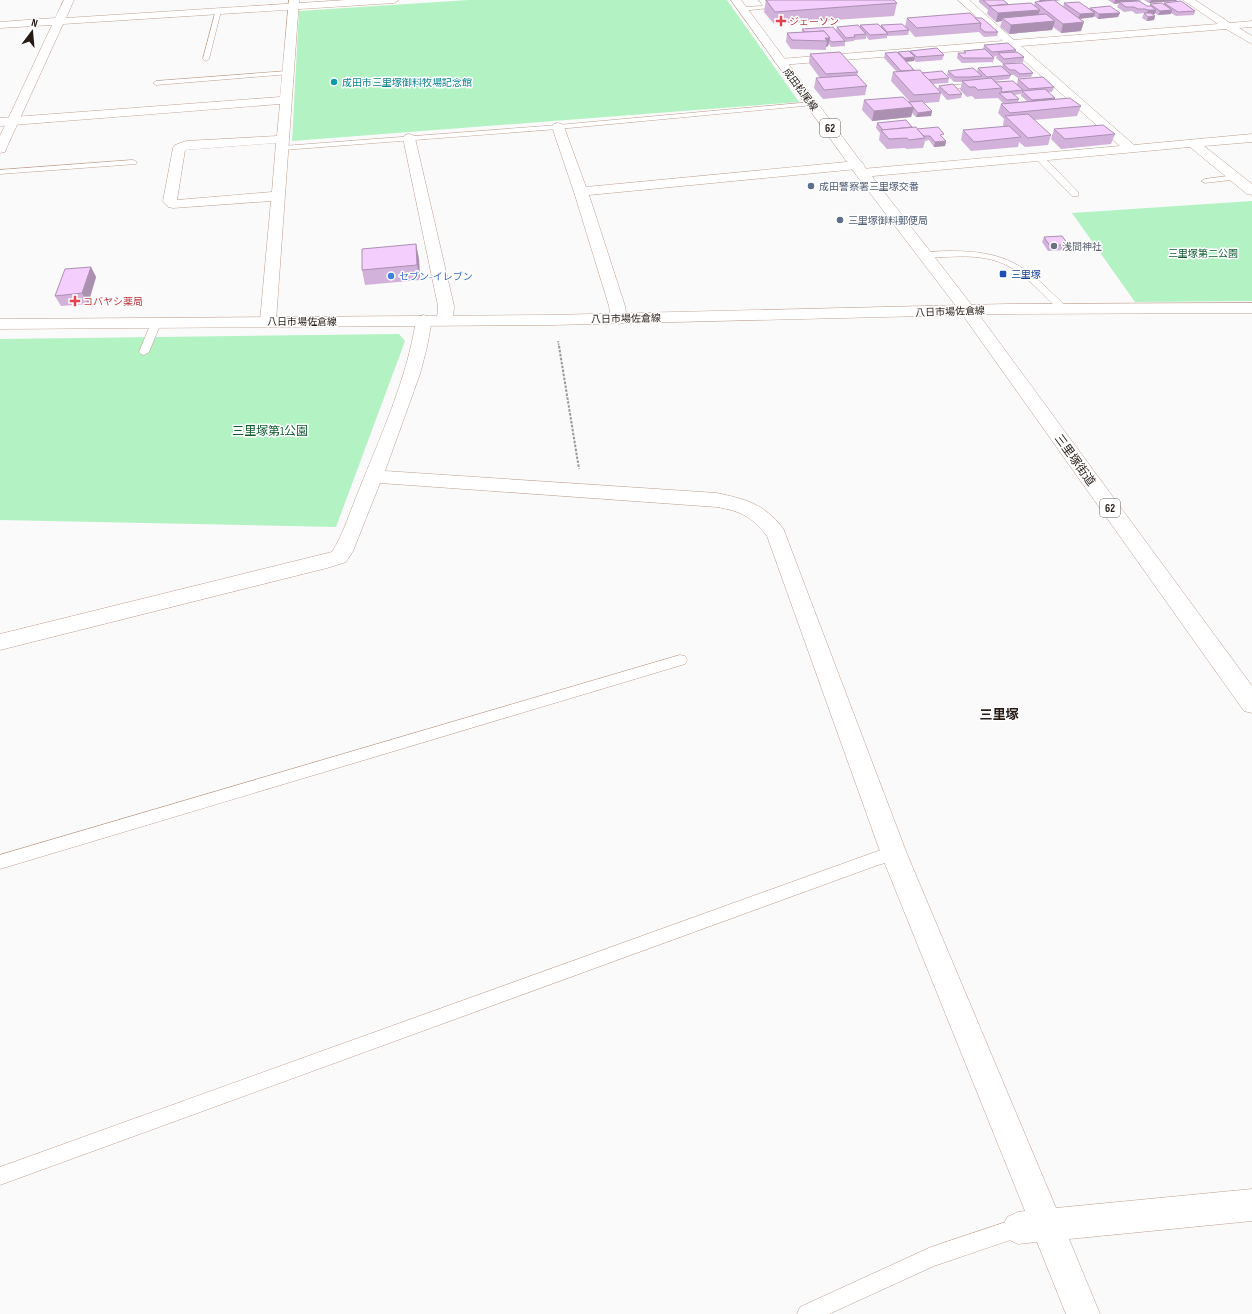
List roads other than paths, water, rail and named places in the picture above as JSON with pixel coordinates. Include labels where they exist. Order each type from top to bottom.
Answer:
[{"type":"street","points":[[0,149],[69,0]]},
{"type":"street","points":[[0,25],[218,11],[294,3],[394,0]]},
{"type":"street","points":[[963,0],[1012,43],[1047,78],[1075,103],[1131,149]]},
{"type":"street","points":[[1188,0],[1252,41]]},
{"type":"street","points":[[268,321],[280,196],[294,3]]},
{"type":"street","name":"成田松尾線","points":[[739,4],[780,62],[925,255]]},
{"type":"street","points":[[780,62],[1252,24]]},
{"type":"street","points":[[0,122],[286,100]]},
{"type":"street","points":[[558,127],[581,192],[617,306],[618,319]]},
{"type":"street","points":[[409,138],[446,306],[445,320]]},
{"type":"street","points":[[581,192],[860,169],[1039,157],[1252,138]]},
{"type":"street","points":[[280,196],[173,204],[170,201],[179,148],[186,145],[283,143]]},
{"type":"street","points":[[1194,144],[1252,191]]},
{"type":"street","name":"三里塚街道","points":[[925,255],[968,311],[1252,704]]},
{"type":"street","name":"八日市場佐倉線","points":[[0,324],[618,319],[1007,309],[1252,308]]},
{"type":"street","points":[[0,642],[327,562],[339,557],[344,551],[374,476],[414,369],[421,345],[424,320]]},
{"type":"street","points":[[374,476],[717,500],[747,507],[757,512],[766,520],[776,533],[1032,1227],[1083,1314]]},
{"type":"street","points":[[1032,1227],[1252,1205]]},
{"type":"lane","points":[[739,4],[767,7],[762,0]]},
{"type":"lane","points":[[206,59],[218,11]]},
{"type":"lane","points":[[156,83],[288,73]]},
{"type":"lane","points":[[954,87],[984,84]]},
{"type":"lane","points":[[283,143],[409,138],[558,127],[812,104]]},
{"type":"lane","points":[[1039,157],[1075,194]]},
{"type":"lane","points":[[0,172],[133,162]]},
{"type":"lane","points":[[1205,181],[1235,177]]},
{"type":"lane","points":[[925,255],[972,254],[998,259],[1017,268],[1063,309]]},
{"type":"lane","points":[[144,352],[156,323]]},
{"type":"lane","points":[[0,862],[680,660]]},
{"type":"lane","points":[[0,1176],[894,854]]},
{"type":"lane","points":[[807,1314],[931,1257],[1032,1227]]},
{"type":"place","name":"ジェーソン","points":[[781,21]]},
{"type":"place","name":"成田市三里塚御料牧場記念館","points":[[334,82]]},
{"type":"place","name":"成田警察署三里塚交番","points":[[811,186]]},
{"type":"place","name":"三里塚御料郵便局","points":[[840,220]]},
{"type":"place","name":"浅間神社","points":[[1054,246]]},
{"type":"place","name":"三里塚","points":[[1003,274]]},
{"type":"place","name":"セブン-イレブン","points":[[391,276]]},
{"type":"place","name":"コバヤシ薬局","points":[[75,301]]},
{"type":"district","name":"三里塚","points":[[999,714]]},
{"type":"park label","name":"三里塚第二公園","points":[[1203,253]]},
{"type":"park label","name":"三里塚第1公園","points":[[270,431]]}]
